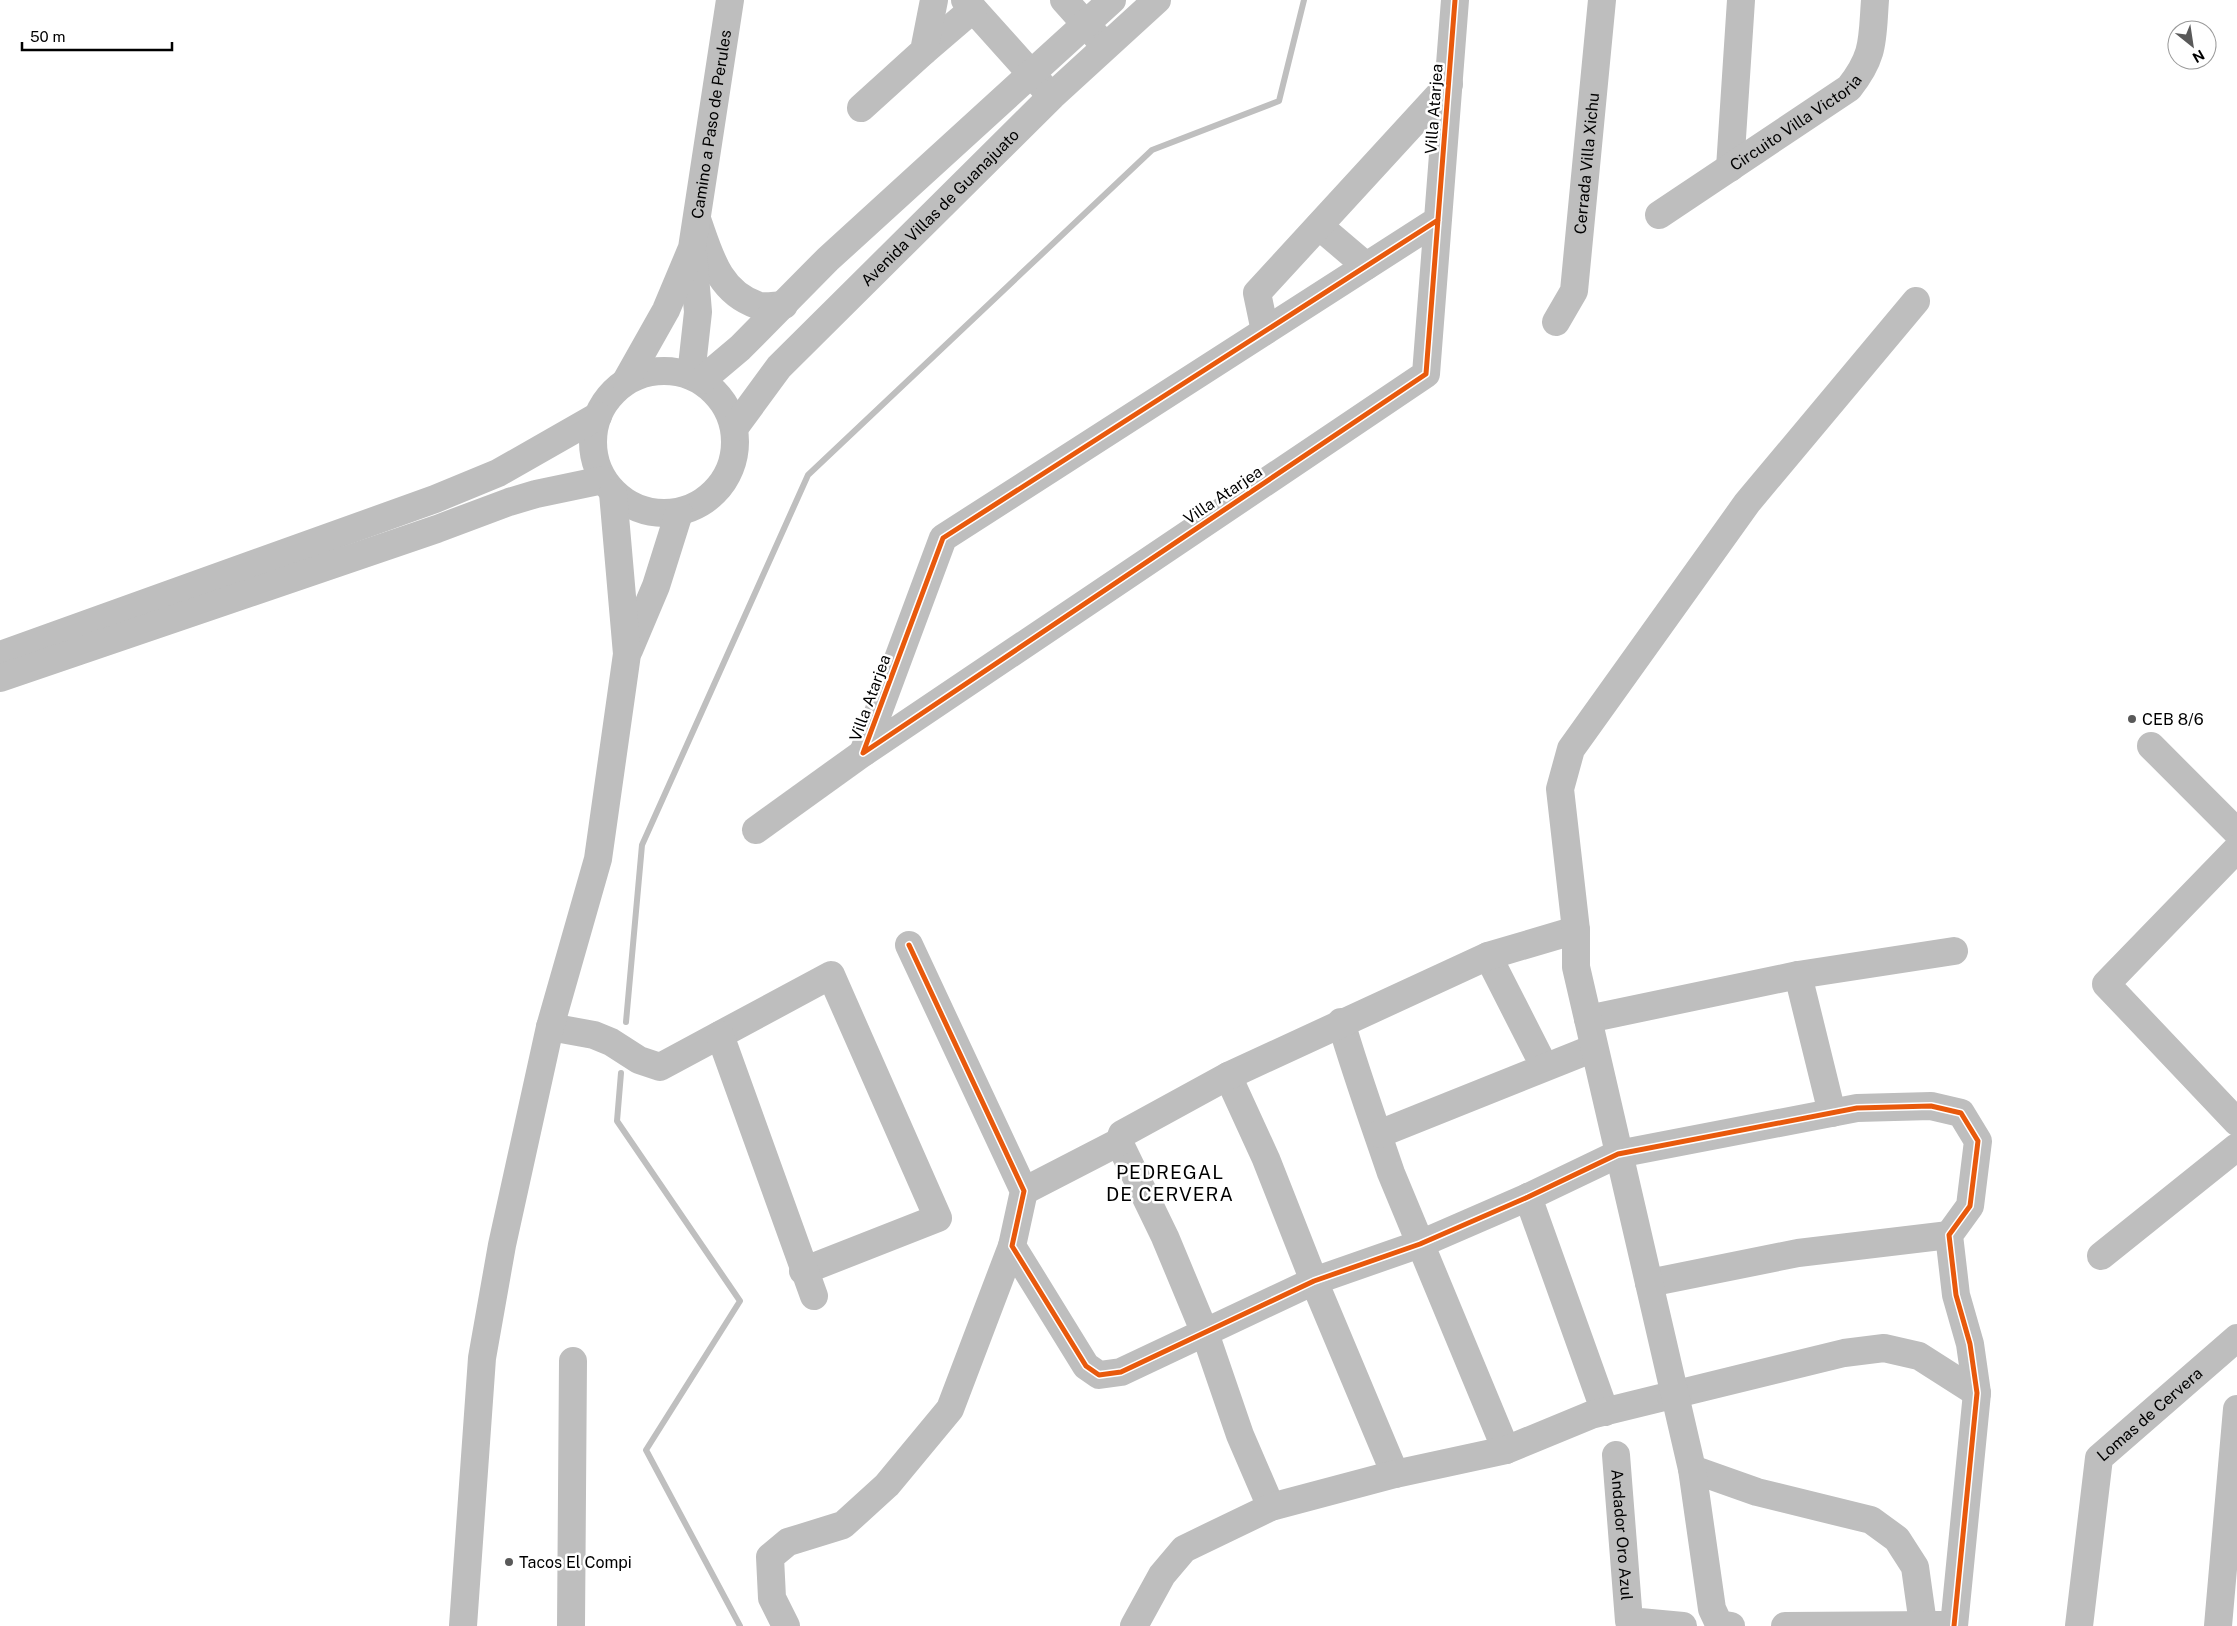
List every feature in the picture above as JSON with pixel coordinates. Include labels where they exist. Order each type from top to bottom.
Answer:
[{"type":"street","name":"Camino a Paso de Perules","points":[[626,381],[666,310],[692,248],[698,222],[730,0]]},
{"type":"street","points":[[924,51],[934,0]]},
{"type":"street","points":[[1064,0],[1107,46]]},
{"type":"street","name":"Avenida Villas de Guanajuato","points":[[696,378],[740,348],[828,259],[1112,0]]},
{"type":"street","name":"Avenida Villas de Guanajuato","points":[[735,427],[779,366],[1052,96],[1157,0]]},
{"type":"street","name":"Villa Atarjea","points":[[863,753],[1426,374],[1455,0]]},
{"type":"street","name":"Cerrada Villa Xichu","points":[[1556,322],[1574,291],[1602,0]]},
{"type":"street","name":"Circuito Villa Victoria","points":[[1730,168],[1741,0]]},
{"type":"street","name":"Circuito Villa Victoria","points":[[1730,168],[1849,88],[1862,71],[1872,50],[1876,0]]},
{"type":"street","points":[[861,108],[924,51],[969,4],[1031,75],[1052,96]]},
{"type":"street","points":[[1265,331],[1256,293],[1449,84]]},
{"type":"street","points":[[1659,215],[1730,168]]},
{"type":"street","name":"Villa Atarjea","points":[[863,753],[943,538],[1438,220]]},
{"type":"street","points":[[698,222],[712,262],[731,292],[758,306],[784,305]]},
{"type":"street","points":[[1319,226],[1366,266]]},
{"type":"street","name":"Camino a Paso de Perules","points":[[692,248],[698,312],[696,378]]},
{"type":"street","points":[[1731,1626],[1718,1624],[1712,1609],[1692,1469],[1576,967],[1576,930],[1560,789],[1571,749],[1747,502],[1916,301]]},
{"type":"street","points":[[0,678],[437,530],[536,494],[608,487],[636,508],[658,513],[679,513],[700,504],[718,489],[730,471],[736,449],[735,427],[728,409],[717,392],[696,378],[669,370],[647,372],[626,381],[609,396],[598,416],[592,437],[594,459],[608,487],[627,654],[598,859],[550,1028],[502,1245],[482,1358],[463,1626]]},
{"type":"street","points":[[0,655],[435,499],[498,473],[598,416]]},
{"type":"street","points":[[627,654],[656,586],[679,513]]},
{"type":"street","points":[[2151,746],[2237,832]]},
{"type":"street","points":[[756,830],[863,753]]},
{"type":"street","points":[[2236,1118],[2106,984],[2237,849]]},
{"type":"street","points":[[1024,1191],[1119,1142],[1122,1134],[1228,1076],[1341,1022],[1488,956],[1576,930]]},
{"type":"street","points":[[786,1626],[772,1598],[770,1557],[788,1542],[843,1525],[887,1485],[950,1409],[1012,1246],[1024,1191],[909,945]]},
{"type":"street","points":[[1588,1020],[1798,975],[1954,951]]},
{"type":"street","points":[[1488,956],[1544,1066]]},
{"type":"street","points":[[550,1028],[594,1036],[611,1042],[639,1060],[660,1066],[831,975],[938,1218],[803,1271]]},
{"type":"street","points":[[1798,975],[1832,1113]]},
{"type":"street","points":[[1341,1022],[1357,1078],[1379,1134],[1391,1173],[1506,1450]]},
{"type":"street","points":[[720,1035],[803,1271],[814,1296]]},
{"type":"street","points":[[1379,1134],[1544,1066],[1594,1048]]},
{"type":"street","points":[[1228,1076],[1266,1160],[1314,1281],[1395,1474]]},
{"type":"street","points":[[1012,1246],[1086,1366],[1099,1375],[1120,1372],[1314,1281],[1420,1244],[1528,1197],[1618,1154],[1857,1108],[1931,1106],[1961,1113],[1978,1141],[1970,1206],[1949,1235],[1956,1295],[1970,1344],[1977,1393],[1954,1626],[1923,1624],[1785,1626]]},
{"type":"street","points":[[1119,1142],[1165,1237],[1205,1332],[1240,1436],[1271,1507]]},
{"type":"street","points":[[2101,1256],[2237,1147]]},
{"type":"street","points":[[1528,1197],[1605,1412]]},
{"type":"street","points":[[1649,1283],[1798,1253],[1949,1235]]},
{"type":"street","name":"Lomas de Cervera","points":[[2079,1626],[2099,1458],[2237,1338]]},
{"type":"street","points":[[1134,1626],[1162,1575],[1184,1549],[1271,1507],[1395,1474],[1506,1450],[1591,1415],[1844,1353],[1884,1348],[1919,1356],[1977,1393]]},
{"type":"street","points":[[571,1626],[573,1361]]},
{"type":"street","points":[[2218,1626],[2237,1409]]},
{"type":"street","name":"Andador Oro Azul","points":[[1616,1455],[1629,1621],[1683,1626]]},
{"type":"street","points":[[1692,1469],[1757,1492],[1871,1520],[1897,1539],[1915,1567],[1923,1624]]},
{"type":"waterway","points":[[626,1022],[642,845],[808,475],[1152,150],[1279,101],[1304,0]]},
{"type":"waterway","points":[[621,1073],[617,1121],[740,1301],[646,1450],[740,1626]]},
{"type":"cycle path","points":[[1438,220],[943,538],[863,753],[1426,374],[1455,0]]},
{"type":"cycle path","points":[[909,945],[1024,1191],[1012,1246],[1086,1366],[1099,1375],[1121,1372],[1314,1281],[1420,1244],[1528,1197],[1618,1154],[1857,1108],[1931,1106],[1961,1113],[1978,1141],[1970,1206],[1949,1235],[1956,1295],[1970,1344],[1977,1393],[1954,1626]]},
{"type":"place","name":"CEB 8/6","points":[[2132,719]]},
{"type":"place","name":"Tacos El Compi","points":[[509,1562]]},
{"type":"district","name":"PEDREGAL DE CERVERA","points":[[1170,1183]]}]
